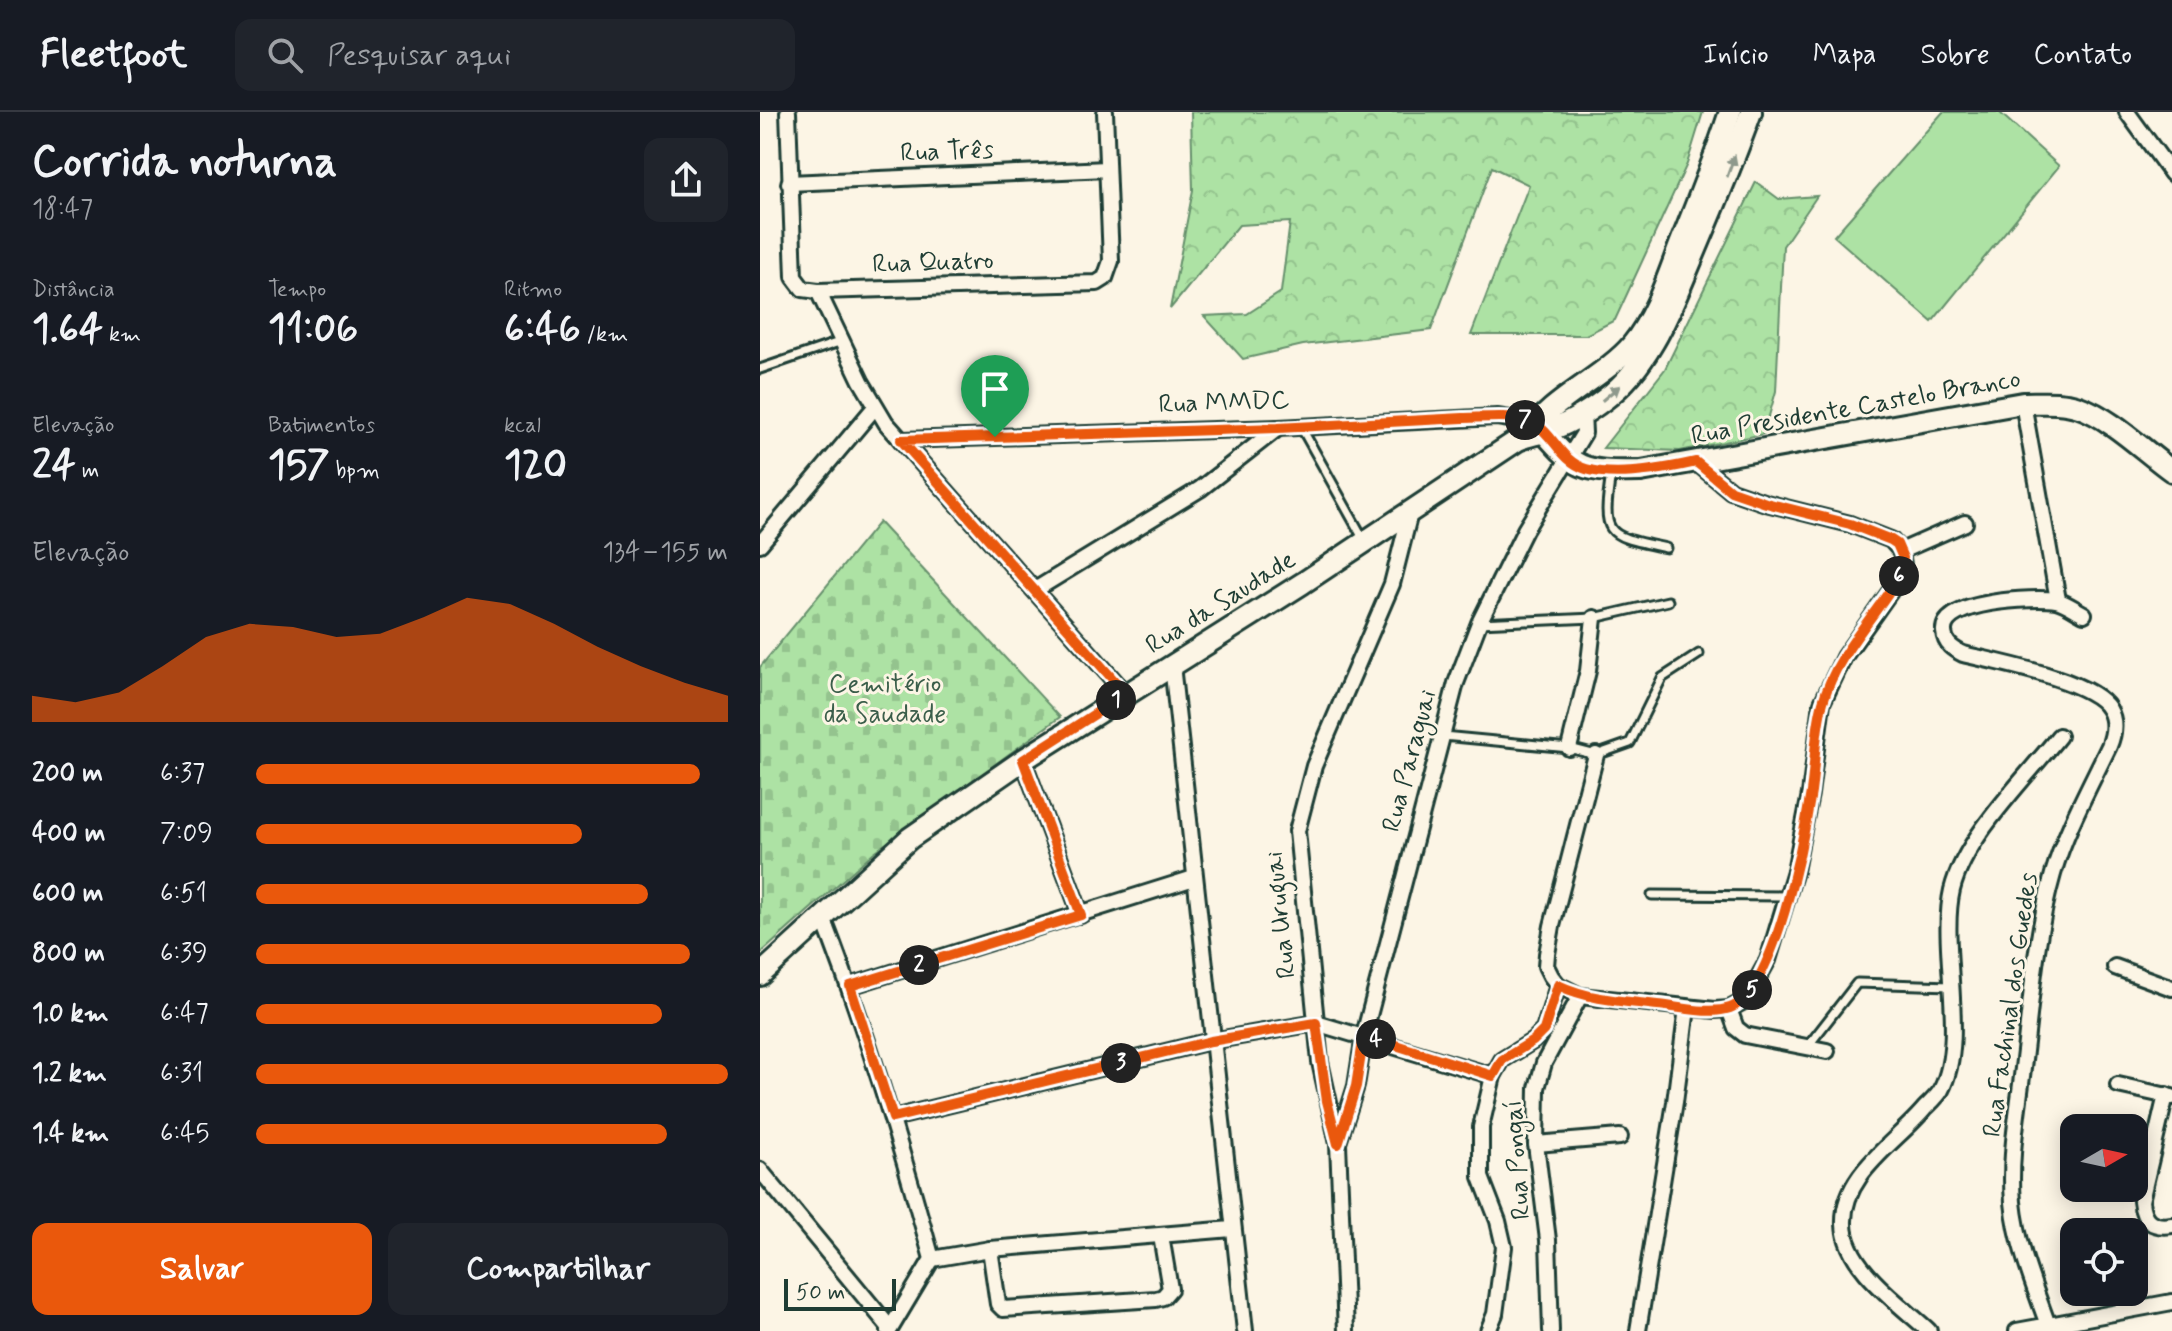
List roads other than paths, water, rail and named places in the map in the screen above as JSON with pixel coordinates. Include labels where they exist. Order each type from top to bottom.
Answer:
[{"type":"main road","points":[[1537,430],[1618,361],[1641,331],[1672,268],[1730,112]]},
{"type":"main road","points":[[1537,430],[1583,413],[1609,397],[1648,353],[1723,187],[1751,112]]},
{"type":"main road","name":"Rua Presidente Castelo Branco","points":[[1568,460],[1586,469],[1641,471],[2023,403],[2057,403],[2087,411],[2172,471]]},
{"type":"main road","points":[[1537,430],[1568,460]]},
{"type":"main road","name":"Rua da Saudade","points":[[760,975],[822,915],[910,838],[1023,760],[1537,430]]},
{"type":"street","points":[[788,112],[794,277],[803,289],[818,291],[875,407],[901,440],[1126,694]]},
{"type":"street","points":[[1105,112],[1107,169]]},
{"type":"street","points":[[2127,112],[2172,174]]},
{"type":"street","name":"Rua Três","points":[[789,183],[1107,169]]},
{"type":"street","name":"Rua Quatro","points":[[818,291],[1097,283],[1105,278],[1111,261],[1107,169]]},
{"type":"street","points":[[2023,403],[2058,600]]},
{"type":"street","points":[[760,544],[875,407]]},
{"type":"street","name":"Rua Paraguai","points":[[1338,1144],[1356,1086],[1364,1035],[1456,683],[1479,623],[1525,530],[1584,433],[1583,413]]},
{"type":"street","name":"Rua MMDC","points":[[901,440],[1278,428],[1497,417],[1537,430]]},
{"type":"street","points":[[1035,590],[1200,489],[1278,428]]},
{"type":"street","points":[[1596,755],[1573,837],[1546,966],[1558,985],[1580,996],[1687,1008],[1729,1009],[1746,1000],[1759,980],[1788,896],[1803,836],[1822,703],[1844,657],[1898,578],[1903,565],[1901,551],[1891,540],[1850,524],[1731,491],[1696,462]]},
{"type":"street","name":"Rua Uruguai","points":[[1346,1331],[1338,1144],[1327,1101],[1316,1023],[1297,831],[1314,766],[1392,584],[1410,513]]},
{"type":"street","points":[[1901,551],[1965,523]]},
{"type":"street","name":"Rua Fachinal dos Guedes","points":[[2048,1325],[2019,1238],[2013,1201],[2013,1156],[2039,942],[2052,875],[2072,820],[2114,735],[2113,722],[2105,703],[2089,692],[2069,683],[1963,654],[1953,649],[1943,629],[1955,615],[1973,606],[2014,601],[2058,600],[2084,614]]},
{"type":"street","points":[[1569,748],[1588,671],[1594,618]]},
{"type":"street","points":[[1172,665],[1245,1331]]},
{"type":"street","points":[[1929,1331],[1859,1265],[1850,1249],[1844,1227],[1845,1208],[1854,1182],[1941,1090],[1951,1054],[1952,891],[1966,852],[2059,736]]},
{"type":"street","points":[[1023,760],[1081,915]]},
{"type":"street","points":[[850,986],[1194,878]]},
{"type":"street","points":[[760,1170],[889,1330],[932,1259],[893,1118],[850,986],[822,915]]},
{"type":"street","points":[[2115,967],[2172,988]]},
{"type":"street","points":[[1488,1331],[1495,1314],[1504,1247],[1498,1221],[1481,1177],[1481,1127],[1493,1076],[1502,1060],[1533,1041],[1544,1030],[1558,985]]},
{"type":"street","name":"Rua Pongaí","points":[[1551,1331],[1550,1265],[1536,1144],[1537,1088],[1544,1063],[1580,996]]},
{"type":"street","points":[[1638,1331],[1687,1008]]},
{"type":"street","points":[[1729,1009],[1736,1028],[1745,1035],[1827,1051]]},
{"type":"street","points":[[893,1118],[1211,1041],[1316,1023],[1493,1076]]},
{"type":"street","points":[[2118,1085],[2169,1096],[2141,1201],[2147,1221],[2154,1226],[2172,1225]]},
{"type":"street","points":[[1536,1144],[1620,1137]]},
{"type":"street","points":[[932,1259],[990,1249],[1232,1229]]},
{"type":"street","points":[[990,1249],[998,1304],[1003,1309],[1156,1299],[1163,1297],[1170,1289],[1161,1236]]},
{"type":"street","points":[[2017,1331],[2172,1302]]},
{"type":"lane","points":[[760,369],[842,341]]},
{"type":"lane","points":[[1301,427],[1365,542]]},
{"type":"lane","points":[[1611,472],[1606,503],[1609,526],[1618,537],[1666,548]]},
{"type":"lane","points":[[1479,623],[1594,618],[1668,601]]},
{"type":"lane","points":[[1441,735],[1569,748],[1596,755],[1630,743],[1662,678],[1699,654]]},
{"type":"lane","points":[[1652,895],[1788,896]]},
{"type":"lane","points":[[1806,1047],[1857,983],[1951,986]]},
{"type":"park label","name":"Cemitério da Saudade","points":[[885,700]]}]
